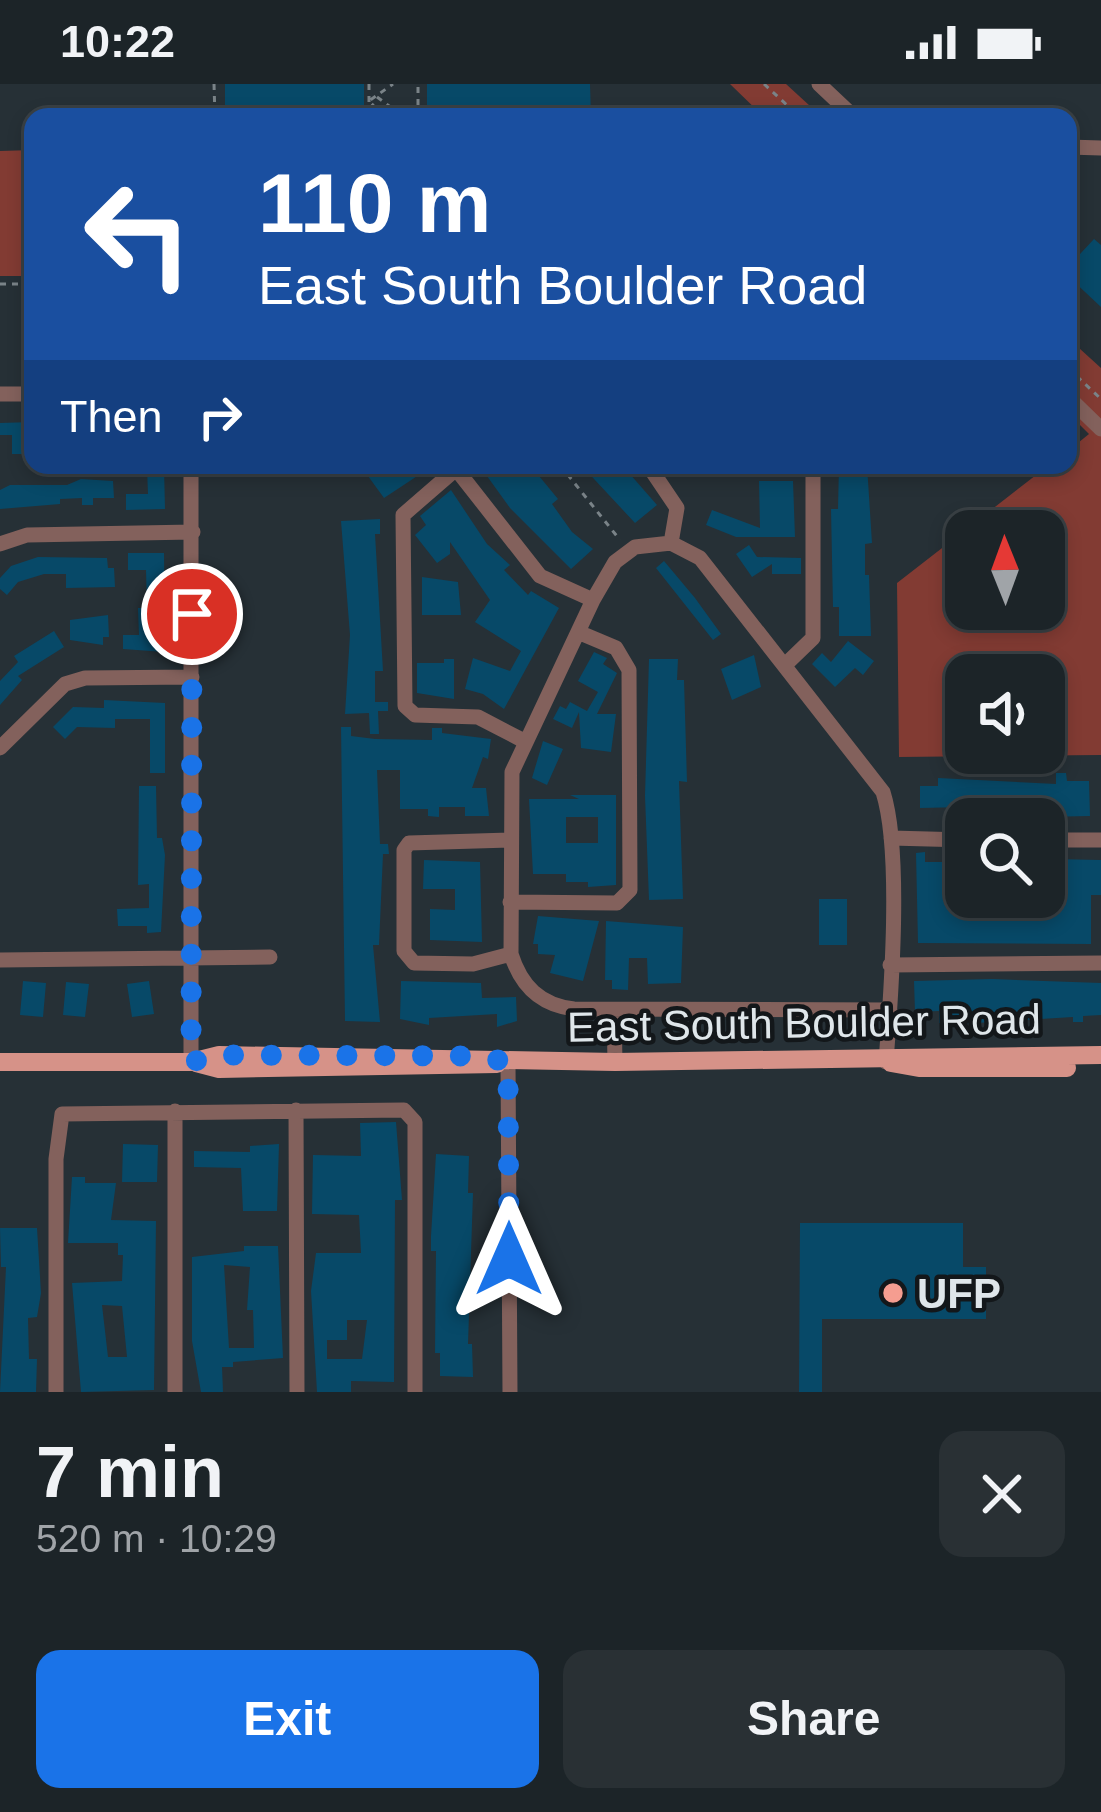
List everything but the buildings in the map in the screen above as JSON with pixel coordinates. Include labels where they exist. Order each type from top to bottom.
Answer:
[{"type":"main road","name":"East South Boulder Road","points":[[0,1062],[191,1062],[266,1055],[477,1056],[508,1062],[886,1062],[910,1055],[1101,1055]]},
{"type":"main road","points":[[886,1062],[919,1068],[1101,1068]]},
{"type":"street","points":[[819,84],[844,108]]},
{"type":"street","points":[[1077,406],[1101,430]]},
{"type":"street","points":[[191,474],[191,1062]]},
{"type":"street","points":[[447,474],[403,515],[404,706],[415,715],[478,717],[526,742]]},
{"type":"street","points":[[460,474],[539,576],[593,600]]},
{"type":"street","points":[[653,474],[677,508],[670,543]]},
{"type":"street","points":[[785,665],[813,638],[813,474]]},
{"type":"street","points":[[0,544],[27,535],[193,532]]},
{"type":"street","points":[[886,1062],[890,1010],[891,838],[883,791],[700,558],[670,543],[630,549],[615,562],[593,600],[512,772],[511,954],[524,985],[559,1007],[890,1010]]},
{"type":"street","points":[[511,902],[617,903],[630,890],[629,670],[616,648],[578,632]]},
{"type":"street","points":[[0,748],[65,684],[85,678],[192,677]]},
{"type":"street","points":[[891,838],[945,839]]},
{"type":"street","points":[[510,840],[409,843],[404,850],[404,951],[414,963],[454,965],[511,954]]},
{"type":"street","points":[[1065,840],[1101,840]]},
{"type":"street","points":[[0,960],[270,957]]},
{"type":"street","points":[[890,965],[1101,963]]},
{"type":"street","points":[[614,1010],[615,1062]]},
{"type":"street","points":[[508,1062],[510,1392]]},
{"type":"street","points":[[56,1392],[57,1123],[69,1110],[404,1110],[414,1118],[415,1392]]},
{"type":"street","points":[[296,1110],[297,1392]]},
{"type":"street","points":[[175,1111],[175,1392]]},
{"type":"path","points":[[368,84],[369,108]]},
{"type":"path","points":[[369,101],[393,84]]},
{"type":"path","points":[[764,84],[790,108]]},
{"type":"path","points":[[376,96],[392,108]]},
{"type":"path","points":[[369,101],[376,108]]},
{"type":"path","points":[[1077,376],[1101,399]]},
{"type":"path","points":[[568,474],[630,549]]},
{"type":"shaded area","points":[[730,84],[786,84],[812,108],[755,108]]},
{"type":"shaded area","points":[[24,150],[24,276],[0,276],[0,151]]},
{"type":"shaded area","points":[[1077,346],[1101,368],[1101,755],[1065,755],[1065,654],[945,654],[945,757],[899,757],[897,583],[945,546],[945,630],[1065,630],[1065,510],[991,510],[1037,474],[1077,474],[1077,444],[1089,434],[1077,422]]},
{"type":"place","name":"UFP","points":[[893,1293]]},
{"type":"route","points":[[192,614],[191,1062],[219,1055],[262,1055],[477,1056],[508,1062],[509,1259]]}]
